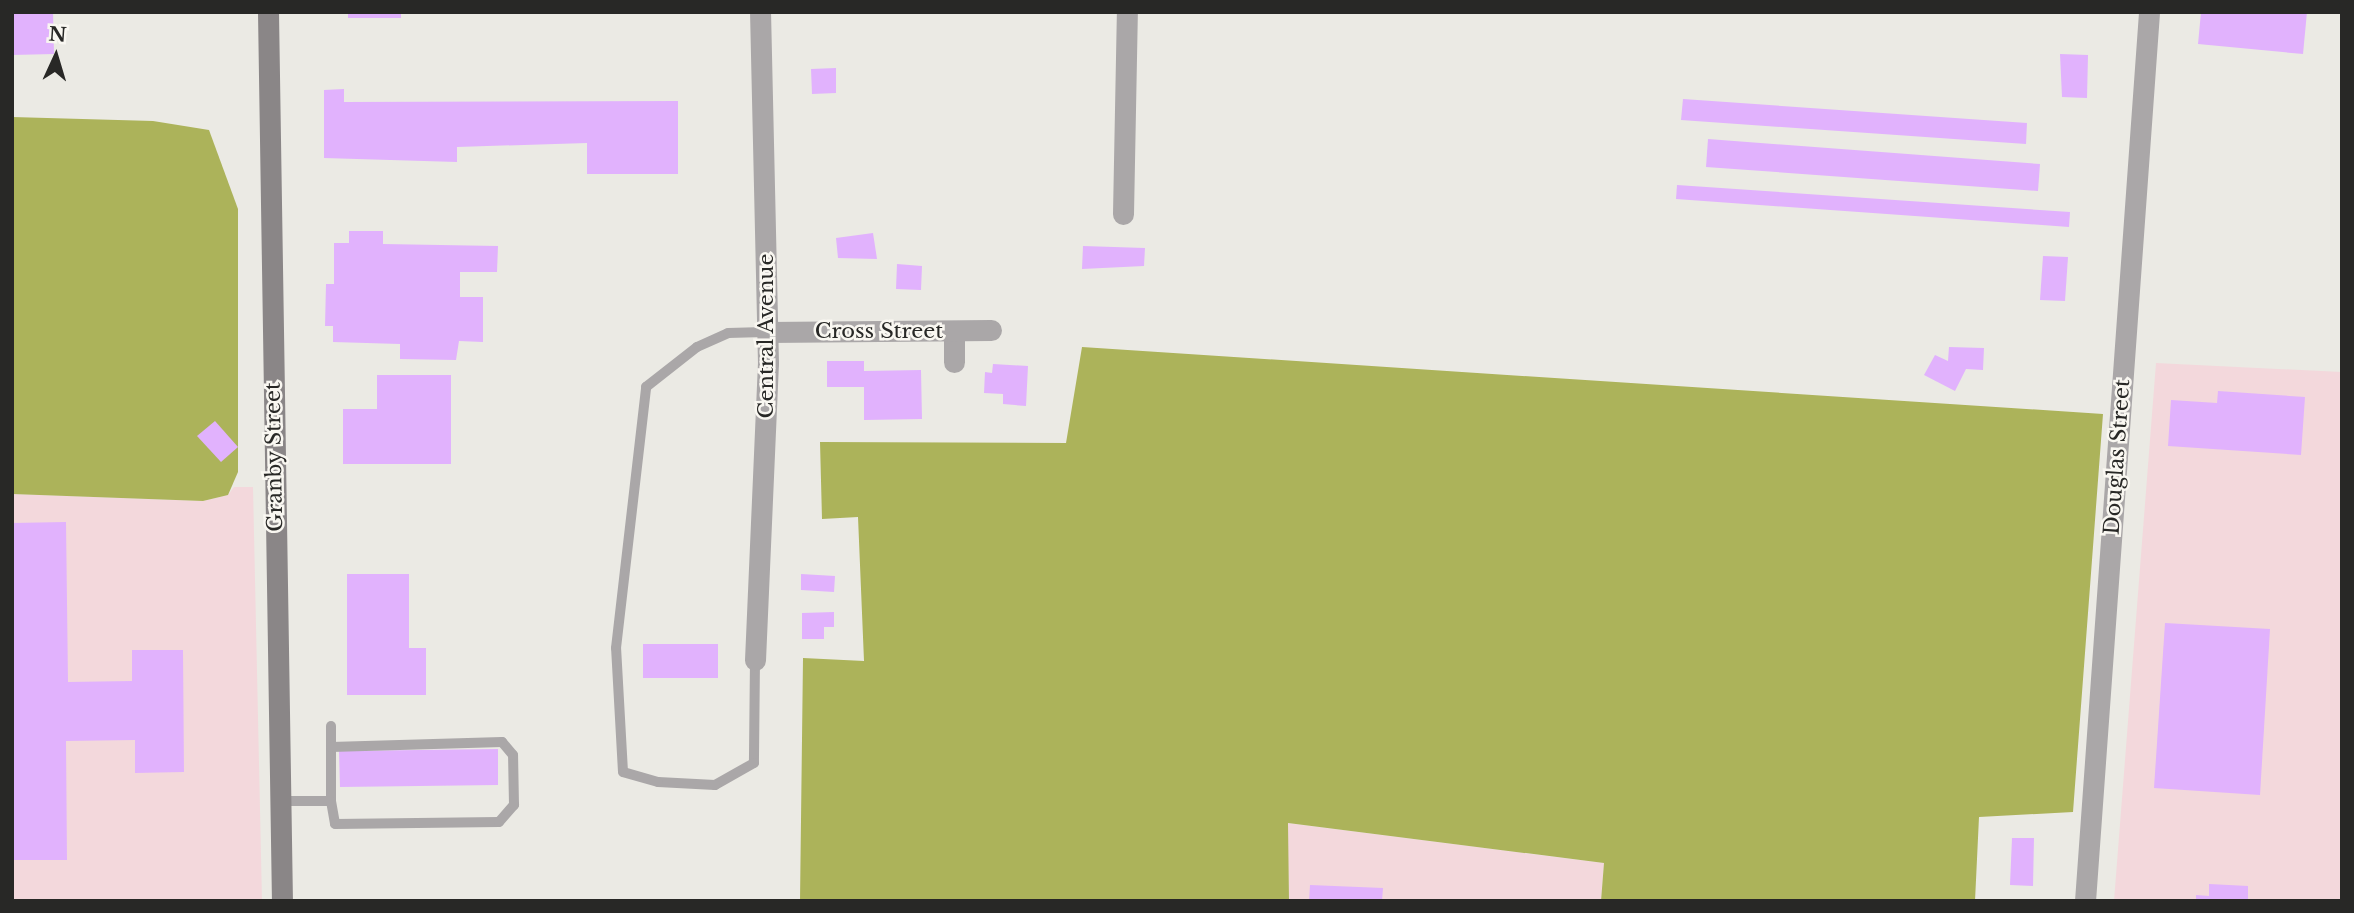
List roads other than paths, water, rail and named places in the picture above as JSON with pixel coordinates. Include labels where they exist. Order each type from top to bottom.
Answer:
[{"type":"main road","name":"Granby Street","points":[[268,12],[282,901]]},
{"type":"street","name":"Central Avenue","points":[[755,660],[768,332],[760,12]]},
{"type":"street","points":[[1123,214],[1127,12]]},
{"type":"street","name":"Douglas Street","points":[[2085,901],[2149,12]]},
{"type":"street","name":"Cross Street","points":[[768,332],[991,330]]},
{"type":"street","points":[[954,331],[954,362]]},
{"type":"lane","points":[[755,660],[754,763],[715,785],[658,782],[623,772],[616,648],[646,387],[697,347],[728,333],[768,332]]},
{"type":"lane","points":[[331,726],[331,747],[331,801],[335,824],[499,822],[514,805],[516,777],[513,755],[502,742],[331,747]]},
{"type":"lane","points":[[280,801],[331,801]]}]
